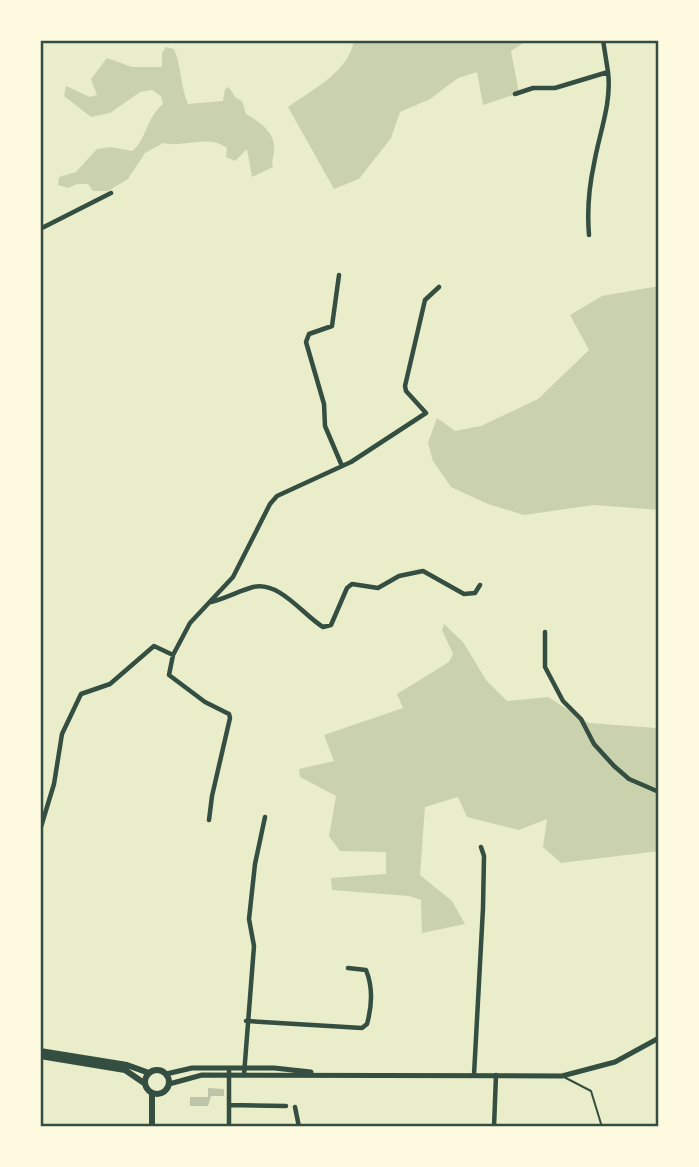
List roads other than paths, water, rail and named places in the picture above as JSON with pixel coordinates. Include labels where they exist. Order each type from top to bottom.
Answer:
[{"type":"main road","points":[[144,1083],[149,1073],[156,1070],[166,1074],[192,1068],[324,1074],[562,1076],[615,1062],[659,1038]]},
{"type":"main road","points":[[40,1051],[127,1065],[149,1073]]},
{"type":"main road","points":[[40,1056],[125,1070],[144,1083],[152,1094],[152,1127]]},
{"type":"main road","points":[[152,1094],[161,1094],[169,1084],[191,1076],[229,1071]]},
{"type":"main road","points":[[166,1074],[169,1084]]},
{"type":"street","points":[[589,235],[587,212],[593,165],[610,88],[603,40]]},
{"type":"street","points":[[515,94],[533,88],[555,88],[607,72]]},
{"type":"street","points":[[40,229],[111,193]]},
{"type":"street","points":[[339,275],[331,326],[309,334],[306,342],[324,404],[325,426],[342,466]]},
{"type":"street","points":[[209,820],[230,718],[229,714],[205,702],[169,675],[173,655],[190,623],[233,577],[277,496],[342,466],[426,413],[405,386],[425,300],[439,287]]},
{"type":"street","points":[[211,602],[254,587],[265,587],[280,593],[323,627],[331,625],[347,588],[352,583],[378,588],[399,576],[423,571],[464,593],[475,593],[480,585]]},
{"type":"street","points":[[545,632],[545,667],[563,702],[581,719],[594,744],[614,766],[629,779],[659,792]]},
{"type":"street","points":[[40,830],[54,784],[62,734],[81,694],[110,684],[154,646],[173,655]]},
{"type":"street","points":[[244,1072],[254,946],[249,919],[265,817]]},
{"type":"street","points":[[474,1075],[483,908],[484,856],[481,847]]},
{"type":"street","points":[[246,1021],[362,1028],[367,1024],[370,1012],[371,982],[366,970],[348,968]]},
{"type":"street","points":[[229,1071],[229,1127]]},
{"type":"street","points":[[494,1127],[496,1075]]},
{"type":"street","points":[[229,1104],[286,1106]]},
{"type":"street","points":[[295,1107],[299,1127]]},
{"type":"lane","points":[[562,1076],[589,1088],[603,1127]]}]
